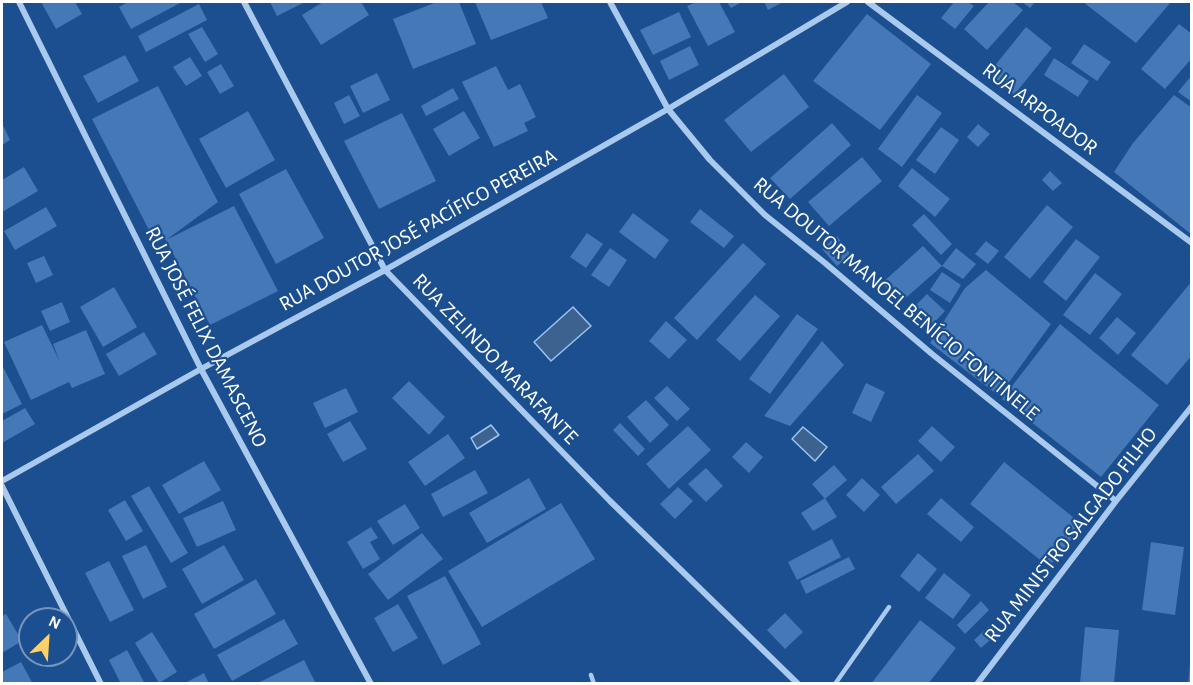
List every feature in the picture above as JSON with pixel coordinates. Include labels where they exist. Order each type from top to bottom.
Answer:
[{"type":"street","name":"RUA JOSÉ FELIX DAMASCENO","points":[[19,2],[201,369],[371,684]]},
{"type":"street","name":"RUA ZELINDO MARAFANTE","points":[[244,2],[386,270],[610,501],[798,684]]},
{"type":"street","name":"RUA DOUTOR MANOEL BENÍCIO FONTINELE","points":[[610,2],[668,109],[710,160],[765,215],[932,354],[1116,501]]},
{"type":"street","name":"RUA DOUTOR JOSÉ PACÍFICO PEREIRA","points":[[2,481],[201,369],[386,270],[668,109],[847,2]]},
{"type":"street","name":"RUA ARPOADOR","points":[[868,2],[1191,243]]},
{"type":"street","name":"RUA MINISTRO SALGADO FILHO","points":[[977,684],[1191,406]]},
{"type":"street","points":[[2,486],[101,684]]},
{"type":"lane","points":[[835,684],[889,608]]},
{"type":"lane","points":[[591,675],[594,684]]},
{"type":"water","points":[[573,307],[591,326],[551,361],[534,342]]},
{"type":"water","points":[[491,425],[499,435],[477,449],[471,438]]},
{"type":"water","points":[[803,427],[827,447],[815,461],[792,439]]},
{"type":"building","points":[[41,2],[75,2],[82,14],[56,29]]},
{"type":"building","points":[[128,2],[182,2],[131,29],[119,7]]},
{"type":"building","points":[[270,2],[305,2],[277,16]]},
{"type":"building","points":[[323,2],[361,2],[369,15],[321,45],[302,15]]},
{"type":"building","points":[[437,2],[459,2],[476,44],[413,69],[393,19]]},
{"type":"building","points":[[475,2],[541,2],[548,18],[491,40]]},
{"type":"building","points":[[696,2],[719,2],[735,32],[708,46],[687,6]]},
{"type":"building","points":[[727,2],[742,2],[731,8]]},
{"type":"building","points":[[764,2],[780,2],[781,3],[768,10]]},
{"type":"building","points":[[954,2],[968,2],[974,6],[955,29],[941,18]]},
{"type":"building","points":[[989,2],[1013,2],[1023,10],[987,50],[964,29]]},
{"type":"building","points":[[1022,2],[1035,2],[1030,8]]},
{"type":"building","points":[[1083,2],[1171,2],[1136,43]]},
{"type":"building","points":[[199,4],[207,20],[146,52],[138,36]]},
{"type":"building","points":[[679,12],[691,37],[653,55],[640,30]]},
{"type":"building","points":[[867,14],[931,64],[880,130],[813,81]]},
{"type":"building","points":[[1179,24],[1192,34],[1192,58],[1165,89],[1141,69]]},
{"type":"building","points":[[202,27],[218,54],[205,62],[188,34]]},
{"type":"building","points":[[1026,27],[1052,48],[1014,95],[988,74]]},
{"type":"building","points":[[1084,44],[1111,62],[1097,81],[1071,63]]},
{"type":"building","points":[[690,46],[699,65],[669,80],[660,61]]},
{"type":"building","points":[[125,55],[139,81],[98,103],[83,76]]},
{"type":"building","points":[[190,57],[202,76],[186,86],[173,67]]},
{"type":"building","points":[[1054,58],[1089,81],[1078,97],[1044,75]]},
{"type":"building","points":[[221,64],[234,86],[220,94],[207,72]]},
{"type":"building","points":[[496,66],[508,90],[520,84],[536,117],[524,123],[528,131],[494,147],[462,82]]},
{"type":"building","points":[[377,73],[390,100],[363,113],[350,86]]},
{"type":"building","points":[[784,74],[809,107],[751,152],[724,120]]},
{"type":"building","points":[[1192,75],[1192,102],[1178,92]]},
{"type":"building","points":[[158,86],[218,202],[166,240],[152,236],[92,119]]},
{"type":"building","points":[[453,88],[459,99],[426,116],[421,106]]},
{"type":"building","points":[[349,95],[360,116],[344,124],[334,103]]},
{"type":"building","points":[[917,95],[942,113],[902,167],[878,149]]},
{"type":"building","points":[[1174,95],[1192,108],[1192,235],[1114,172],[1133,143]]},
{"type":"building","points":[[248,111],[275,160],[226,188],[199,139]]},
{"type":"building","points":[[464,111],[480,138],[449,156],[433,129]]},
{"type":"building","points":[[402,113],[436,181],[379,209],[344,141]]},
{"type":"building","points":[[2,123],[10,140],[2,145]]},
{"type":"building","points":[[832,123],[851,145],[790,199],[770,178]]},
{"type":"building","points":[[978,124],[990,134],[978,147],[967,137]]},
{"type":"building","points":[[941,127],[959,140],[935,174],[916,160]]},
{"type":"building","points":[[862,157],[882,181],[829,226],[808,202]]},
{"type":"building","points":[[24,167],[38,191],[2,212],[2,180]]},
{"type":"building","points":[[912,168],[950,199],[935,217],[898,186]]},
{"type":"building","points":[[286,169],[324,238],[276,264],[239,194]]},
{"type":"building","points":[[1050,171],[1062,183],[1053,191],[1042,180]]},
{"type":"building","points":[[1047,205],[1073,227],[1030,279],[1004,257]]},
{"type":"building","points":[[234,206],[278,291],[210,325],[166,240]]},
{"type":"building","points":[[46,207],[57,226],[15,250],[4,231]]},
{"type":"building","points":[[700,209],[734,236],[724,248],[690,222]]},
{"type":"building","points":[[633,213],[669,240],[655,259],[619,232]]},
{"type":"building","points":[[924,214],[952,244],[941,255],[912,225]]},
{"type":"building","points":[[587,233],[603,244],[586,268],[570,257]]},
{"type":"building","points":[[837,236],[851,255],[837,266],[822,249]]},
{"type":"building","points":[[1076,239],[1100,257],[1066,301],[1043,282]]},
{"type":"building","points":[[986,241],[999,251],[988,264],[975,254]]},
{"type":"building","points":[[743,243],[766,264],[697,340],[674,318]]},
{"type":"building","points":[[923,246],[942,266],[900,303],[882,283]]},
{"type":"building","points":[[610,248],[627,260],[609,287],[591,275]]},
{"type":"building","points":[[956,248],[976,264],[963,279],[942,266]]},
{"type":"building","points":[[44,256],[53,275],[36,283],[27,263]]},
{"type":"building","points":[[986,270],[1051,324],[999,396],[930,343],[965,288]]},
{"type":"building","points":[[942,272],[961,285],[950,303],[930,290]]},
{"type":"building","points":[[1095,273],[1122,294],[1090,335],[1063,315]]},
{"type":"building","points":[[1192,281],[1192,355],[1167,385],[1131,355]]},
{"type":"building","points":[[114,287],[137,327],[103,347],[80,307]]},
{"type":"building","points":[[927,294],[945,311],[929,328],[911,310]]},
{"type":"building","points":[[755,295],[780,316],[740,361],[716,340]]},
{"type":"building","points":[[62,302],[70,322],[50,331],[41,311]]},
{"type":"building","points":[[797,314],[818,329],[770,394],[749,379]]},
{"type":"building","points":[[1117,317],[1136,333],[1118,355],[1099,338]]},
{"type":"building","points":[[666,321],[687,340],[669,359],[649,341]]},
{"type":"building","points":[[1060,324],[1159,405],[1101,477],[1002,399]]},
{"type":"building","points":[[42,325],[60,362],[53,344],[86,330],[105,374],[72,388],[69,382],[31,400],[4,342]]},
{"type":"building","points":[[144,332],[157,354],[119,376],[106,354]]},
{"type":"building","points":[[822,341],[844,365],[790,426],[764,416]]},
{"type":"building","points":[[2,365],[22,404],[2,414]]},
{"type":"building","points":[[409,381],[445,417],[429,435],[392,398]]},
{"type":"building","points":[[866,383],[885,392],[871,422],[852,413]]},
{"type":"building","points":[[667,386],[690,409],[677,421],[654,398]]},
{"type":"building","points":[[346,388],[358,412],[325,428],[313,403]]},
{"type":"building","points":[[646,400],[669,425],[650,443],[627,417]]},
{"type":"building","points":[[25,408],[35,424],[2,443],[2,421]]},
{"type":"building","points":[[350,421],[367,449],[343,462],[327,434]]},
{"type":"building","points":[[620,423],[645,449],[638,456],[613,430]]},
{"type":"building","points":[[688,426],[711,450],[669,489],[646,464]]},
{"type":"building","points":[[932,426],[955,447],[941,462],[918,441]]},
{"type":"building","points":[[448,434],[465,458],[425,486],[408,462]]},
{"type":"building","points":[[746,442],[763,457],[749,473],[732,457]]},
{"type":"building","points":[[918,454],[934,471],[896,504],[881,487]]},
{"type":"building","points":[[204,461],[221,490],[179,514],[162,485]]},
{"type":"building","points":[[1004,462],[1083,525],[1049,567],[970,504]]},
{"type":"building","points":[[834,465],[847,480],[825,499],[812,484]]},
{"type":"building","points":[[706,468],[723,486],[706,502],[688,484]]},
{"type":"building","points":[[475,470],[488,493],[443,517],[431,494]]},
{"type":"building","points":[[529,478],[546,509],[487,543],[469,513]]},
{"type":"building","points":[[862,478],[880,495],[864,512],[846,495]]},
{"type":"building","points":[[149,486],[188,553],[171,563],[131,496]]},
{"type":"building","points":[[678,487],[693,501],[675,519],[660,504]]},
{"type":"building","points":[[825,498],[837,517],[813,531],[801,513]]},
{"type":"building","points":[[941,498],[974,527],[961,542],[927,514]]},
{"type":"building","points":[[125,500],[143,531],[126,541],[108,510]]},
{"type":"building","points":[[223,501],[236,530],[197,547],[183,518]]},
{"type":"building","points":[[561,503],[595,559],[482,627],[448,571]]},
{"type":"building","points":[[405,504],[420,528],[393,545],[377,521]]},
{"type":"building","points":[[371,527],[378,538],[370,542],[380,559],[363,569],[347,542]]},
{"type":"building","points":[[422,533],[443,559],[388,600],[368,574]]},
{"type":"building","points":[[832,539],[841,557],[797,580],[788,562]]},
{"type":"building","points":[[1151,542],[1184,547],[1175,615],[1142,610]]},
{"type":"building","points":[[146,545],[167,587],[143,599],[122,556]]},
{"type":"building","points":[[224,545],[244,580],[202,604],[182,569]]},
{"type":"building","points":[[918,553],[937,569],[919,592],[900,576]]},
{"type":"building","points":[[849,557],[855,569],[806,594],[800,581]]},
{"type":"building","points":[[109,561],[134,610],[110,622],[85,573]]},
{"type":"building","points":[[944,573],[971,595],[953,619],[925,598]]},
{"type":"building","points":[[445,576],[481,644],[443,665],[407,596]]},
{"type":"building","points":[[256,579],[276,614],[214,649],[194,614]]},
{"type":"building","points":[[981,601],[989,610],[965,634],[957,625]]},
{"type":"building","points":[[398,604],[418,638],[393,652],[374,618]]},
{"type":"building","points":[[785,613],[803,632],[785,649],[767,630]]},
{"type":"building","points":[[6,614],[18,634],[18,643],[2,653],[2,616]]},
{"type":"building","points":[[284,619],[298,644],[232,681],[217,655]]},
{"type":"building","points":[[920,620],[956,648],[928,684],[871,684]]},
{"type":"building","points":[[989,626],[997,634],[981,648],[974,640]]},
{"type":"building","points":[[1085,627],[1119,630],[1114,684],[1080,684]]},
{"type":"building","points":[[152,632],[177,672],[159,683],[135,643]]},
{"type":"building","points":[[127,650],[145,684],[121,684],[109,660]]},
{"type":"building","points":[[304,660],[316,684],[256,684]]},
{"type":"building","points":[[18,664],[18,667],[24,667],[33,684],[2,684],[2,672]]},
{"type":"building","points":[[1190,664],[1192,664],[1192,684],[1188,684]]},
{"type":"building","points":[[204,673],[209,684],[183,684]]}]
